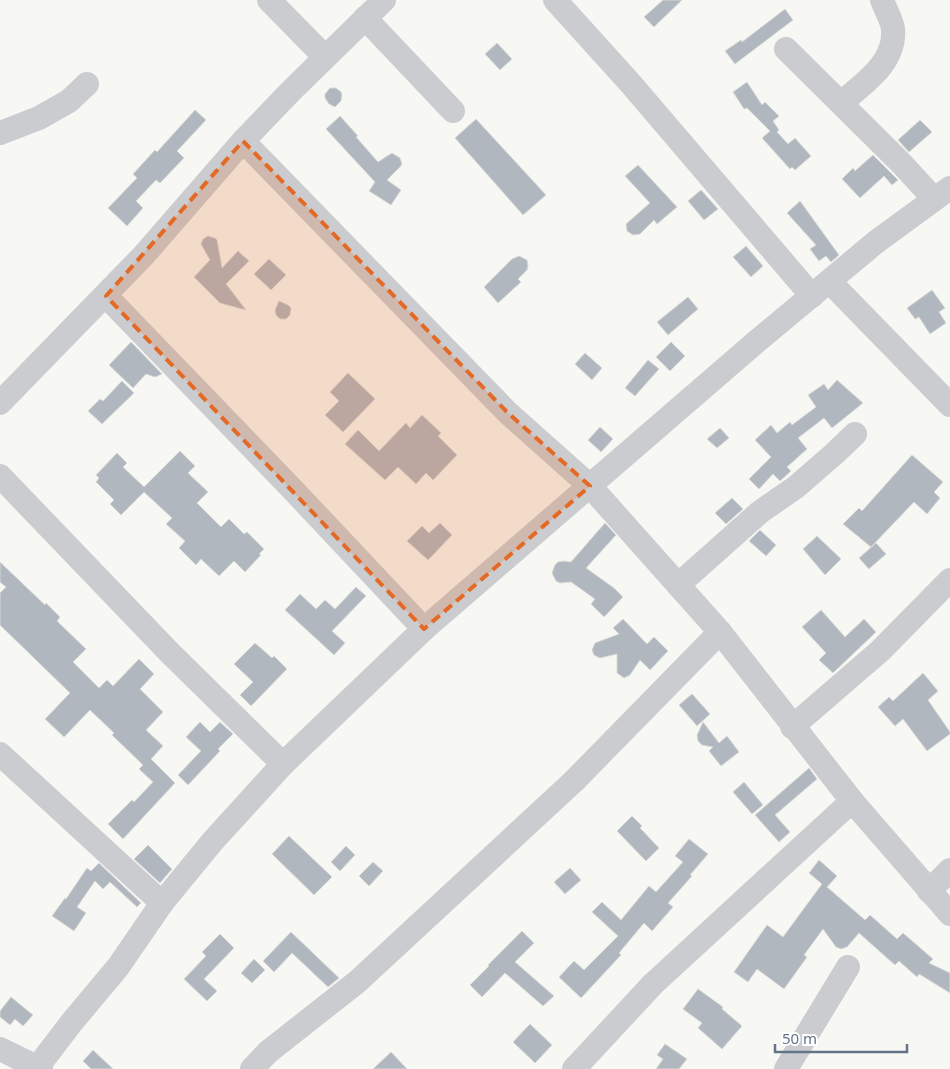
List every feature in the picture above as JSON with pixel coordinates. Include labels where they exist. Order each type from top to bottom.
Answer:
[{"type":"street","points":[[269,0],[325,57]]},
{"type":"street","points":[[0,403],[106,296],[243,141],[384,0]]},
{"type":"street","points":[[555,0],[821,289],[950,404]]},
{"type":"street","points":[[841,103],[875,74],[886,61],[892,48],[893,28],[882,0]]},
{"type":"street","points":[[366,18],[453,111]]},
{"type":"street","points":[[0,1049],[38,1068],[72,1022],[118,967],[162,903],[212,842],[283,764],[424,630],[748,349],[876,242],[942,194],[902,164],[786,49]]},
{"type":"street","points":[[0,133],[39,118],[69,101],[87,84]]},
{"type":"street","points":[[243,141],[508,413],[590,486],[720,632],[852,801],[950,914]]},
{"type":"street","points":[[106,296],[296,492],[424,630]]},
{"type":"street","points":[[678,585],[760,512],[796,487],[855,434]]},
{"type":"street","points":[[0,476],[170,653],[283,764]]},
{"type":"street","points":[[792,726],[880,651],[950,580]]},
{"type":"street","points":[[252,1069],[268,1052],[356,982],[574,781],[720,632]]},
{"type":"street","points":[[0,754],[162,903]]},
{"type":"street","points":[[574,1069],[653,984],[852,801]]},
{"type":"street","points":[[929,891],[950,870]]},
{"type":"street","points":[[786,1069],[848,967]]},
{"type":"highlighted area","points":[[243,141],[508,413],[590,486],[424,629],[106,296]]},
{"type":"building","points":[[663,0],[682,0],[654,27],[644,17]]},
{"type":"building","points":[[785,9],[793,20],[735,64],[725,51],[741,40],[742,42]]},
{"type":"building","points":[[497,43],[512,59],[500,70],[485,54]]},
{"type":"building","points":[[747,82],[762,105],[765,102],[779,116],[773,121],[779,130],[777,132],[788,144],[795,138],[811,156],[795,170],[792,167],[790,169],[762,138],[770,131],[747,108],[744,109],[733,92]]},
{"type":"building","points":[[330,88],[336,88],[342,95],[341,101],[335,107],[329,104],[325,98],[325,94]]},
{"type":"building","points":[[195,110],[206,120],[177,151],[184,158],[160,183],[156,180],[136,201],[143,208],[127,226],[108,208],[137,178],[133,174],[155,150],[157,152]]},
{"type":"building","points":[[340,116],[378,162],[392,153],[400,158],[402,164],[387,180],[401,190],[391,205],[369,191],[375,182],[326,129]]},
{"type":"building","points":[[476,119],[546,195],[523,215],[455,138]]},
{"type":"building","points":[[920,120],[932,132],[909,152],[898,140]]},
{"type":"building","points":[[873,155],[898,180],[892,185],[884,176],[860,198],[842,179],[853,168],[855,171]]},
{"type":"building","points":[[638,165],[677,207],[657,224],[654,220],[640,234],[633,235],[627,231],[626,224],[650,203],[625,176]]},
{"type":"building","points":[[701,190],[718,209],[704,220],[688,201]]},
{"type":"building","points":[[800,201],[839,255],[831,262],[826,256],[819,261],[810,249],[816,245],[787,213]]},
{"type":"building","points":[[208,236],[217,240],[222,268],[238,251],[249,261],[226,284],[246,310],[220,303],[194,277],[210,260],[201,244],[203,239]]},
{"type":"building","points":[[746,246],[763,266],[751,277],[733,257]]},
{"type":"building","points":[[519,256],[527,260],[527,270],[518,279],[521,282],[498,303],[484,287],[512,259]]},
{"type":"building","points":[[269,259],[286,275],[271,290],[254,274]]},
{"type":"building","points":[[932,290],[945,308],[939,312],[946,323],[930,334],[919,317],[915,319],[907,308]]},
{"type":"building","points":[[688,297],[698,309],[668,335],[657,322]]},
{"type":"building","points":[[279,301],[291,308],[290,315],[286,319],[280,319],[276,315],[275,310]]},
{"type":"building","points":[[131,342],[162,374],[155,377],[146,374],[133,388],[109,365]]},
{"type":"building","points":[[671,342],[685,356],[670,371],[656,357]]},
{"type":"building","points":[[585,353],[602,368],[592,380],[575,364]]},
{"type":"building","points":[[648,360],[659,369],[635,396],[625,388]]},
{"type":"building","points":[[348,373],[375,399],[343,432],[325,415],[339,401],[330,392]]},
{"type":"building","points":[[837,380],[863,403],[832,428],[824,418],[798,438],[807,449],[787,467],[791,471],[780,481],[773,474],[759,489],[749,479],[771,457],[755,440],[771,425],[777,433],[790,422],[792,425],[816,407],[808,395],[824,384],[828,390]]},
{"type":"building","points":[[122,381],[134,393],[102,424],[88,411],[100,399],[103,401]]},
{"type":"building","points":[[422,415],[441,433],[438,436],[457,455],[433,480],[426,473],[416,484],[398,467],[385,480],[345,444],[358,430],[379,451],[406,423],[410,428]]},
{"type":"building","points":[[600,427],[613,439],[601,452],[588,440]]},
{"type":"building","points":[[720,428],[729,438],[717,448],[707,439]]},
{"type":"building","points":[[180,451],[195,466],[188,473],[208,492],[197,503],[221,527],[229,519],[244,534],[247,532],[264,549],[259,554],[261,555],[245,572],[234,561],[219,576],[201,559],[196,565],[179,548],[185,541],[166,524],[172,518],[144,492],[121,515],[110,504],[114,500],[96,482],[99,478],[96,475],[117,453],[127,463],[123,467],[144,487]]},
{"type":"building","points":[[912,455],[943,482],[934,492],[940,498],[927,514],[914,502],[871,547],[843,524],[859,508],[862,511]]},
{"type":"building","points":[[732,498],[743,509],[726,524],[715,513]]},
{"type":"building","points":[[440,523],[452,535],[428,560],[407,541],[422,526],[429,533]]},
{"type":"building","points":[[605,523],[616,535],[586,568],[614,588],[623,597],[604,617],[591,604],[595,599],[571,582],[560,583],[556,581],[552,573],[558,562],[571,562]]},
{"type":"building","points":[[760,530],[776,545],[766,556],[749,541]]},
{"type":"building","points":[[817,536],[841,559],[825,575],[803,549]]},
{"type":"building","points":[[876,543],[886,554],[869,569],[859,558]]},
{"type":"building","points":[[0,562],[60,617],[57,621],[86,649],[73,662],[99,688],[107,680],[113,686],[139,659],[154,674],[140,689],[163,712],[146,730],[163,746],[151,759],[175,783],[123,839],[108,824],[132,800],[134,802],[153,782],[139,769],[143,765],[112,735],[114,733],[90,710],[64,737],[45,719],[70,693],[0,625],[0,593],[6,587],[0,582]]},
{"type":"building","points":[[356,587],[366,596],[332,631],[345,643],[334,655],[285,610],[300,594],[316,609],[325,600],[335,609]]},
{"type":"building","points":[[821,610],[845,637],[864,619],[876,632],[833,673],[819,660],[826,653],[802,627]]},
{"type":"building","points":[[623,619],[647,644],[654,637],[668,651],[650,670],[640,660],[630,675],[624,678],[617,673],[617,654],[600,658],[594,655],[592,650],[595,643],[619,634],[613,628]]},
{"type":"building","points":[[255,643],[272,658],[274,656],[287,669],[251,706],[240,695],[253,682],[234,664]]},
{"type":"building","points":[[923,673],[938,691],[928,700],[950,732],[950,734],[927,751],[903,719],[895,726],[878,707],[889,697],[893,701]]},
{"type":"building","points":[[692,694],[710,714],[697,726],[679,705]]},
{"type":"building","points":[[200,722],[210,732],[220,722],[233,734],[188,785],[178,775],[201,751],[186,737]]},
{"type":"building","points":[[703,722],[719,743],[727,736],[739,752],[721,766],[709,751],[713,747],[702,745],[698,741],[697,735]]},
{"type":"building","points":[[809,768],[817,779],[775,815],[790,832],[779,842],[755,815]]},
{"type":"building","points":[[744,782],[763,805],[752,814],[733,792]]},
{"type":"building","points":[[632,816],[642,826],[640,828],[659,848],[646,861],[617,831]]},
{"type":"building","points":[[289,836],[332,877],[314,895],[272,854]]},
{"type":"building","points":[[689,839],[708,854],[690,875],[692,876],[668,903],[673,907],[652,931],[644,923],[619,953],[621,955],[581,998],[559,977],[574,961],[584,970],[618,936],[592,912],[602,902],[621,920],[649,886],[656,892],[683,862],[675,856]]},
{"type":"building","points":[[148,845],[172,869],[160,883],[134,859]]},
{"type":"building","points":[[346,846],[355,855],[340,871],[331,862]]},
{"type":"building","points":[[819,860],[837,876],[827,887],[865,920],[870,915],[897,939],[903,933],[933,959],[929,963],[950,973],[950,993],[919,974],[917,977],[899,961],[895,965],[859,933],[847,947],[841,949],[836,947],[823,929],[804,955],[807,957],[784,989],[757,969],[748,982],[734,972],[767,925],[783,937],[822,884],[809,873]]},
{"type":"building","points":[[373,862],[383,871],[369,886],[359,876]]},
{"type":"building","points":[[99,863],[141,903],[137,907],[110,882],[103,889],[95,881],[77,907],[86,913],[74,931],[52,916],[87,868],[91,871]]},
{"type":"building","points":[[570,868],[581,880],[565,894],[554,882]]},
{"type":"building","points":[[522,931],[534,943],[515,962],[554,996],[543,1006],[505,973],[482,997],[470,985]]},
{"type":"building","points":[[291,932],[339,978],[328,987],[292,953],[274,972],[263,961]]},
{"type":"building","points":[[220,934],[234,948],[204,979],[217,991],[207,1001],[184,979],[206,956],[202,952]]},
{"type":"building","points":[[254,959],[265,970],[252,983],[241,973]]},
{"type":"building","points":[[698,989],[723,1007],[722,1009],[742,1026],[722,1049],[698,1028],[702,1023],[683,1009]]},
{"type":"building","points":[[11,997],[33,1015],[23,1026],[15,1019],[10,1025],[0,1017],[0,1011]]},
{"type":"building","points":[[530,1024],[552,1045],[535,1063],[513,1042]]},
{"type":"building","points":[[665,1044],[687,1059],[679,1069],[656,1069],[663,1059],[657,1055]]},
{"type":"building","points":[[93,1050],[113,1069],[91,1069],[83,1061]]},
{"type":"building","points":[[391,1052],[407,1069],[373,1069]]}]
